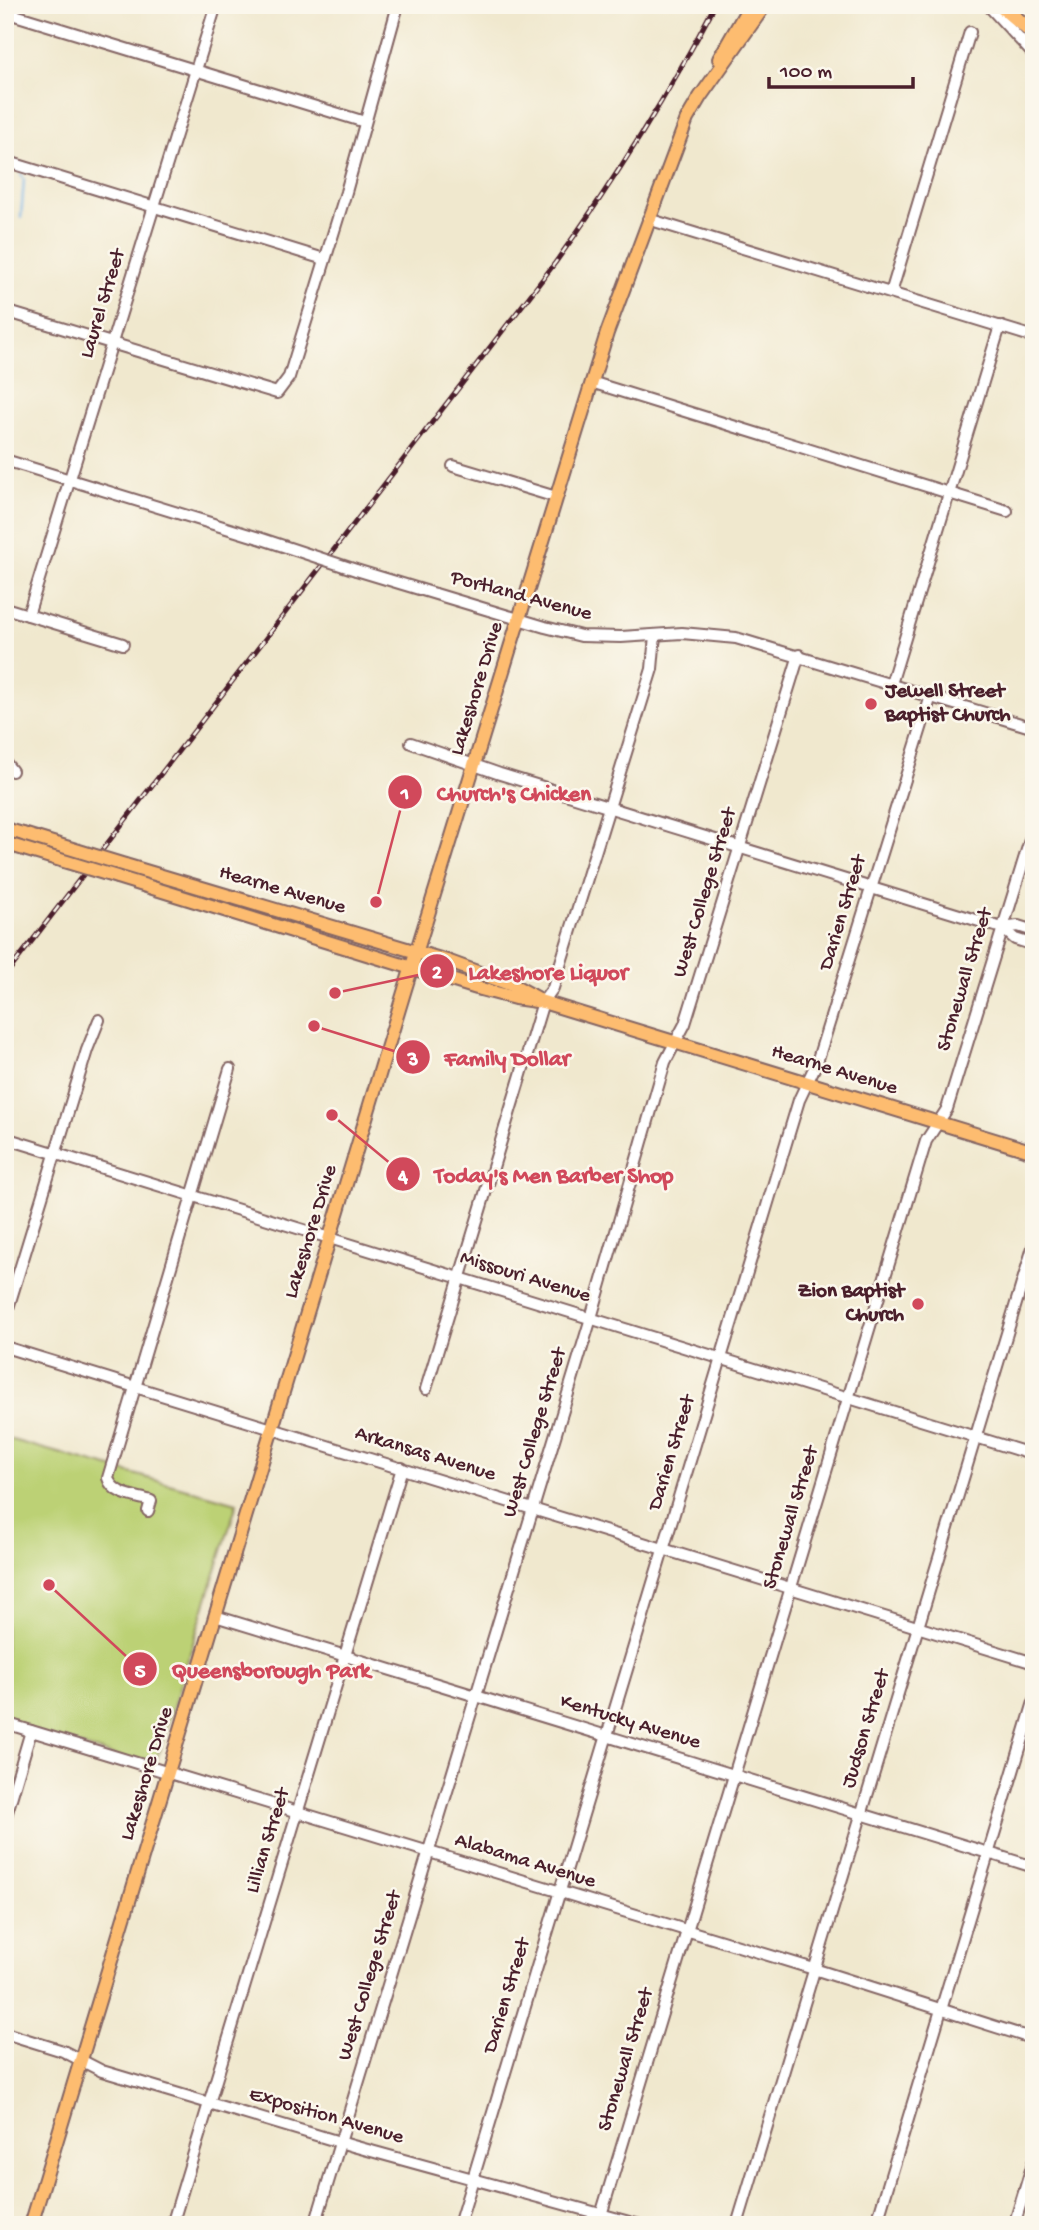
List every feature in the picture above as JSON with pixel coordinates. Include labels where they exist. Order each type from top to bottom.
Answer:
[{"type":"highway","points":[[1000,5],[1034,34]]},
{"type":"main road","name":"Lakeshore Drive","points":[[700,97],[750,5]]},
{"type":"main road","name":"Lakeshore Drive","points":[[31,2225],[610,322],[687,119],[765,5]]},
{"type":"main road","name":"Hearne Avenue","points":[[5,829],[417,951],[514,986],[543,1002]]},
{"type":"main road","name":"Hearne Avenue","points":[[10,845],[412,968],[514,998],[543,1002],[1034,1152]]},
{"type":"main road","points":[[282,929],[289,912]]},
{"type":"street","name":"Laurel Street","points":[[28,615],[216,5]]},
{"type":"street","points":[[5,311],[277,393],[289,377],[346,193],[398,5]]},
{"type":"street","points":[[988,5],[1034,55]]},
{"type":"street","points":[[5,12],[365,122]]},
{"type":"street","points":[[891,293],[971,32]]},
{"type":"street","points":[[5,161],[324,259]]},
{"type":"street","points":[[649,219],[1033,336]]},
{"type":"street","points":[[891,684],[1000,326]]},
{"type":"street","points":[[592,382],[1007,512]]},
{"type":"street","name":"Portland Avenue","points":[[5,460],[519,620],[581,636],[709,634],[736,638],[1034,728]]},
{"type":"street","points":[[453,466],[556,497]]},
{"type":"street","points":[[5,608],[122,644]]},
{"type":"street","points":[[426,1389],[543,1002],[553,988],[652,669],[655,635]]},
{"type":"street","name":"West College Street","points":[[315,2225],[591,1318],[665,1062],[685,1024],[799,656]]},
{"type":"street","name":"Darien Street","points":[[459,2225],[799,1100],[817,1062],[931,696]]},
{"type":"street","points":[[411,743],[1002,928],[1015,939],[1034,945]]},
{"type":"street","name":"Stonewall Street","points":[[599,2219],[926,1141],[947,1109],[1034,827]]},
{"type":"street","points":[[1002,928],[1018,926],[1034,931]]},
{"type":"street","points":[[5,1318],[99,1020]]},
{"type":"street","points":[[148,1511],[151,1501],[119,1492],[111,1487],[108,1478],[230,1069]]},
{"type":"street","name":"Missouri Avenue","points":[[5,1138],[1034,1455]]},
{"type":"street","name":"Judson Street","points":[[737,2225],[1034,1244]]},
{"type":"street","name":"Arkansas Avenue","points":[[5,1347],[1034,1663]]},
{"type":"street","name":"Lillian Street","points":[[172,2225],[402,1468]]},
{"type":"street","name":"Kentucky Avenue","points":[[215,1616],[1034,1867]]},
{"type":"street","points":[[876,2225],[1034,1702]]},
{"type":"street","name":"Alabama Avenue","points":[[5,1723],[814,1969],[1034,2039]]},
{"type":"street","points":[[5,1819],[31,1731]]},
{"type":"street","name":"Exposition Avenue","points":[[5,2033],[63,2051],[102,2071],[473,2178],[599,2219],[640,2225]]},
{"type":"street","points":[[1014,2225],[1034,2160]]},
{"type":"green space","points":[[5,1438],[237,1503],[154,1768],[5,1723]]},
{"type":"waterway","points":[[5,151],[14,159]]},
{"type":"waterway","points":[[21,174],[24,180],[21,217]]},
{"type":"railway","points":[[5,976],[555,263],[640,137],[715,5]]},
{"type":"place","name":"Jewell Street Baptist Church","points":[[871,704]]},
{"type":"place","name":"Church's Chicken","points":[[376,902]]},
{"type":"place","name":"Lakeshore Liquor","points":[[335,993]]},
{"type":"place","name":"Family Dollar","points":[[314,1026]]},
{"type":"place","name":"Today's Men Barber Shop","points":[[332,1115]]},
{"type":"place","name":"Zion Baptist Church","points":[[918,1304]]},
{"type":"place","name":"Queensborough Park","points":[[49,1585]]}]
